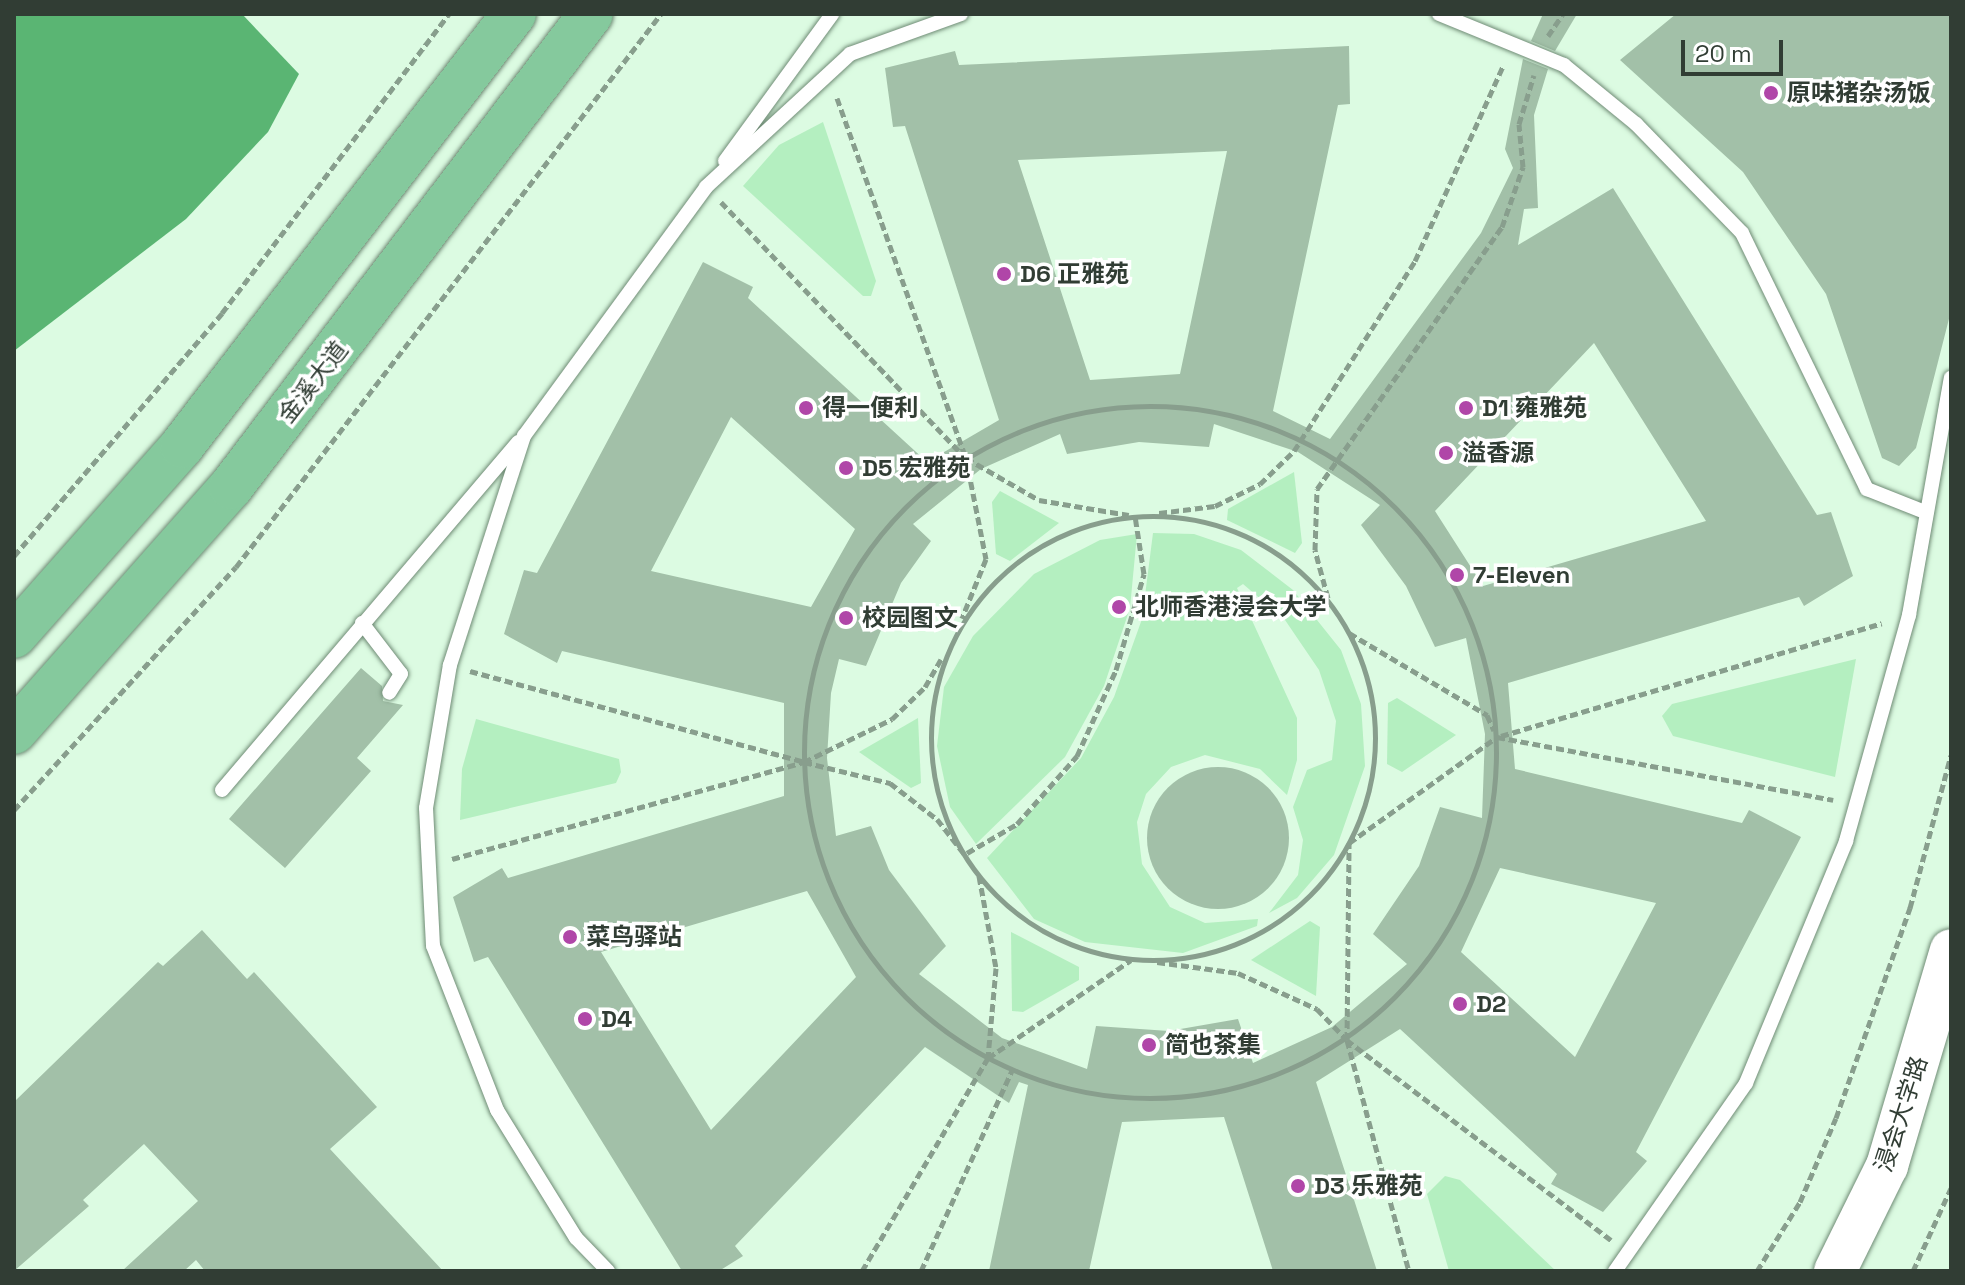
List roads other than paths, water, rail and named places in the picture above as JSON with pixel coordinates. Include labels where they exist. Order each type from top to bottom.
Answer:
[{"type":"main road","points":[[14,636],[182,446],[514,14]]},
{"type":"main road","name":"金溪大道","points":[[14,732],[231,487],[591,14]]},
{"type":"street","name":"浸会大学路","points":[[1835,1271],[1887,1166],[1951,950]]},
{"type":"lane","points":[[222,790],[524,436],[832,14]]},
{"type":"lane","points":[[706,187],[850,54],[961,14]]},
{"type":"lane","points":[[1439,14],[1564,65],[1636,124],[1742,233],[1867,489],[1925,512]]},
{"type":"lane","points":[[1615,1271],[1746,1083],[1857,804],[1909,615],[1951,378]]},
{"type":"lane","points":[[524,436],[450,665],[430,778],[428,866],[433,946],[497,1110],[576,1238],[608,1271]]},
{"type":"lane","points":[[362,623],[401,674],[389,693]]},
{"type":"place","name":"原味猪杂汤饭","points":[[1771,93]]},
{"type":"place","name":"D6 正雅苑","points":[[1004,274]]},
{"type":"place","name":"得一便利","points":[[806,408]]},
{"type":"place","name":"D1 雍雅苑","points":[[1466,408]]},
{"type":"place","name":"溢香源","points":[[1446,453]]},
{"type":"place","name":"D5 宏雅苑","points":[[846,468]]},
{"type":"place","name":"7-Eleven","points":[[1457,575]]},
{"type":"place","name":"北师香港浸会大学","points":[[1119,607]]},
{"type":"place","name":"校园图文","points":[[846,618]]},
{"type":"place","name":"菜鸟驿站","points":[[570,937]]},
{"type":"place","name":"D2","points":[[1460,1004]]},
{"type":"place","name":"D4","points":[[585,1019]]},
{"type":"place","name":"简也茶集","points":[[1149,1045]]},
{"type":"place","name":"D3 乐雅苑","points":[[1298,1186]]}]
